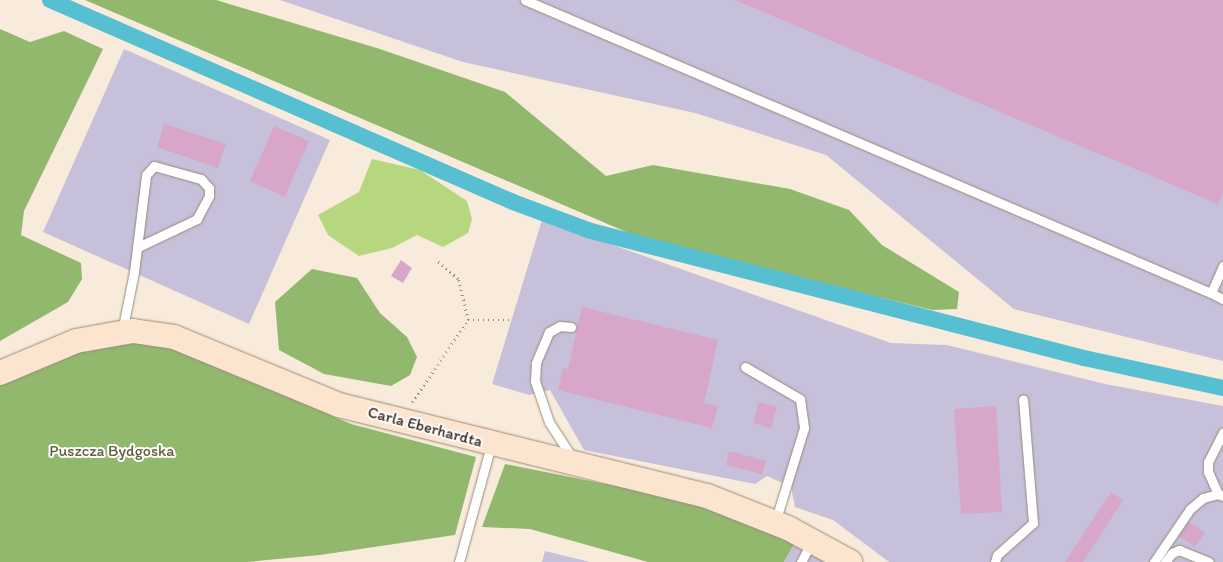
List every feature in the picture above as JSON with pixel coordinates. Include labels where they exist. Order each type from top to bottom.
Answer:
[{"type":"street","name":"Carla Eberhardta","points":[[0,373],[76,340],[133,331],[174,337],[339,405],[491,445],[707,496],[775,522],[812,540],[850,562]]},
{"type":"lane","points":[[525,0],[1223,299]]},
{"type":"lane","points":[[122,333],[138,247],[141,195],[146,175],[154,166],[201,179],[209,188],[209,196],[197,219],[138,247]]},
{"type":"lane","points":[[1212,293],[1223,266]]},
{"type":"lane","points":[[571,327],[560,326],[546,337],[536,363],[535,381],[549,422],[577,465]]},
{"type":"lane","points":[[745,367],[800,398],[804,428],[775,522]]},
{"type":"lane","points":[[995,562],[997,555],[1033,523],[1023,399]]},
{"type":"lane","points":[[1154,562],[1190,509],[1203,498],[1220,495],[1208,472],[1208,462],[1223,433]]},
{"type":"lane","points":[[459,562],[491,445]]},
{"type":"lane","points":[[801,562],[812,540]]},
{"type":"lane","points":[[1165,562],[1172,553],[1179,550],[1209,562]]},
{"type":"path","points":[[400,420],[468,320],[458,279],[435,259]]},
{"type":"path","points":[[468,320],[512,320]]},
{"type":"shaded area","points":[[280,0],[1223,0],[1223,361],[1014,309],[826,155],[695,113],[463,62]]},
{"type":"shaded area","points":[[124,49],[330,140],[249,324],[43,232]]},
{"type":"shaded area","points":[[542,220],[891,343],[947,345],[1105,384],[1223,406],[1223,562],[889,562],[833,520],[795,507],[791,487],[767,476],[755,484],[584,450],[550,390],[529,395],[492,384]]},
{"type":"shaded area","points":[[794,544],[825,562],[784,562]]},
{"type":"shaded area","points":[[545,551],[590,562],[542,562]]},
{"type":"green space","points":[[85,0],[216,0],[380,49],[505,92],[606,176],[653,165],[790,189],[849,210],[882,245],[959,292],[957,309],[932,310],[645,240]]},
{"type":"green space","points":[[0,29],[30,42],[64,31],[103,49],[24,211],[21,235],[81,263],[82,279],[68,302],[0,341]]},
{"type":"green space","points":[[372,159],[420,170],[467,201],[472,219],[468,233],[443,247],[417,235],[392,248],[359,256],[328,235],[318,215],[359,192]]},
{"type":"green space","points":[[312,269],[357,278],[380,313],[407,337],[417,357],[410,375],[391,386],[324,374],[279,350],[275,302]]},
{"type":"green space","name":"Puszcza Bydgoska","points":[[88,338],[165,342],[351,424],[476,457],[455,535],[320,555],[247,562],[0,562],[0,382]]},
{"type":"green space","points":[[505,464],[710,505],[794,544],[784,562],[648,562],[530,529],[482,527]]},
{"type":"building","points":[[735,0],[1223,0],[1223,192],[1218,204]]},
{"type":"building","points":[[164,124],[226,144],[218,168],[157,147]]},
{"type":"building","points":[[274,126],[309,141],[285,197],[250,181]]},
{"type":"building","points":[[401,260],[412,268],[403,283],[391,276]]},
{"type":"building","points":[[582,307],[718,340],[704,403],[718,406],[712,428],[558,390],[563,368],[568,369]]},
{"type":"building","points":[[759,402],[777,407],[771,428],[753,423]]},
{"type":"building","points":[[996,406],[1002,512],[961,514],[954,409]]},
{"type":"building","points":[[729,451],[766,461],[762,474],[726,465]]},
{"type":"building","points":[[1111,492],[1123,500],[1083,562],[1065,562]]},
{"type":"building","points":[[1189,522],[1205,533],[1195,547],[1179,536]]},
{"type":"waterway","points":[[50,0],[513,202],[591,231],[1084,358],[1223,388]]}]
